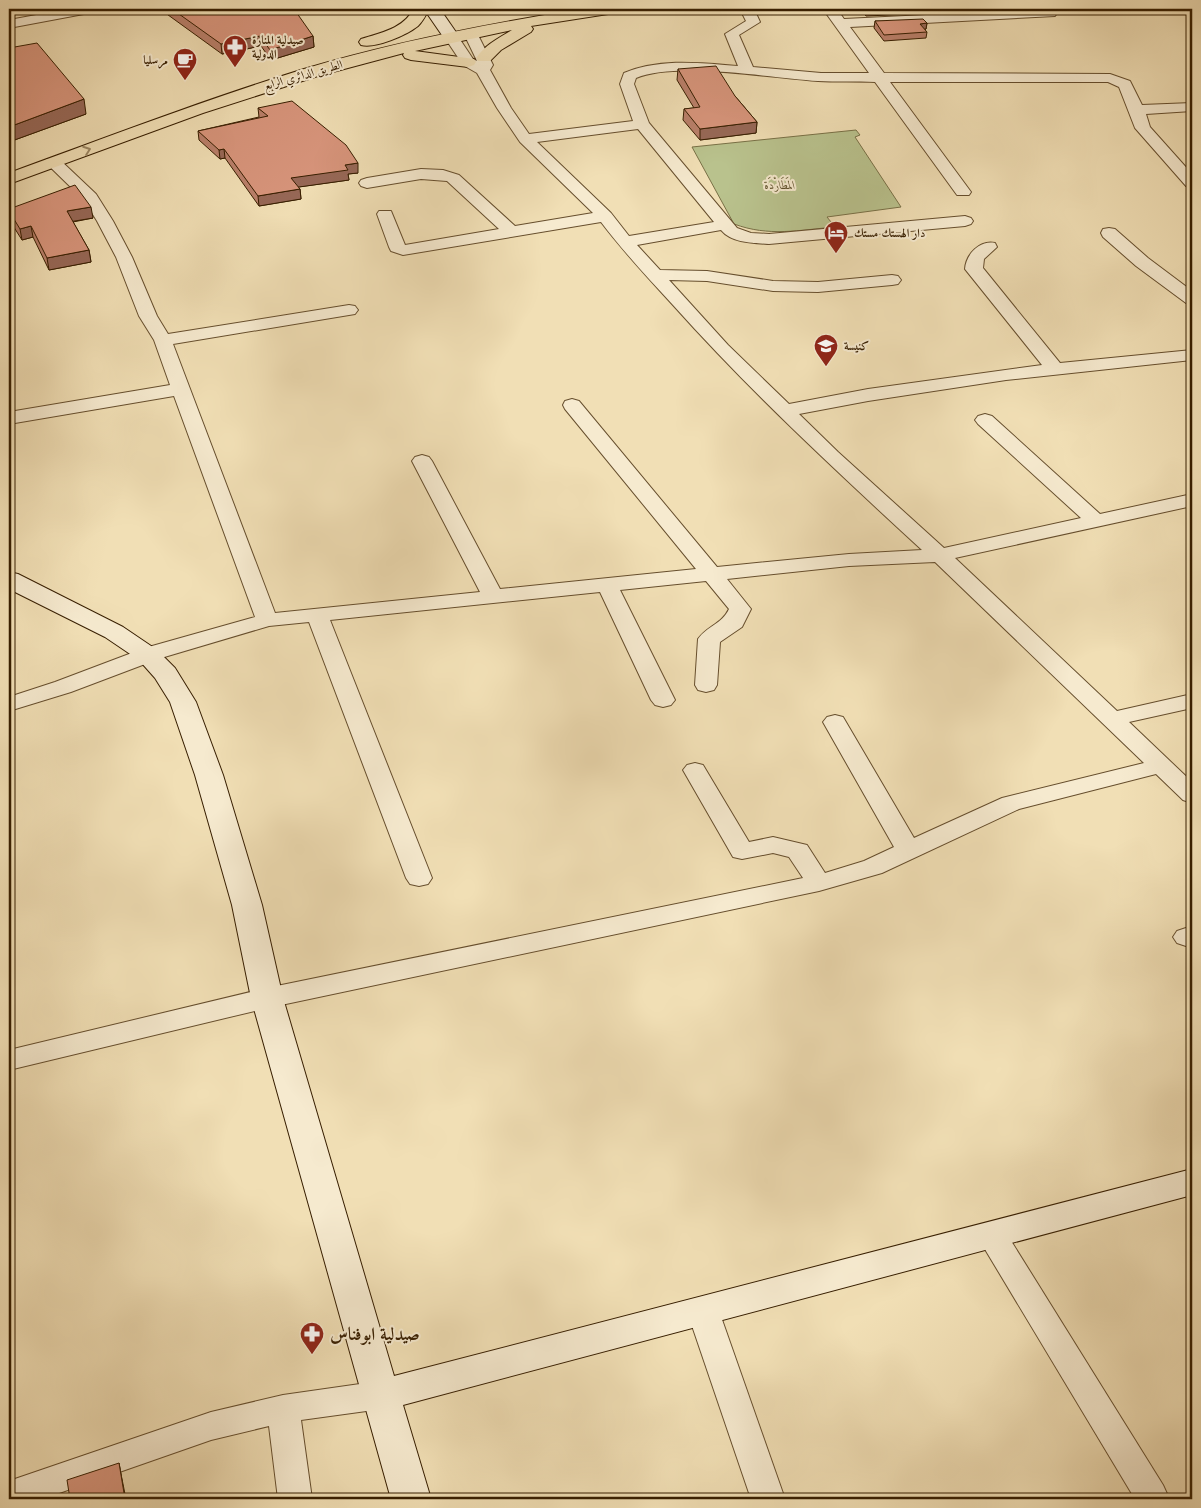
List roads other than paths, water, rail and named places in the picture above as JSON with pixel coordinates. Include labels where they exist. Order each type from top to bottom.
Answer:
[{"type":"main road","points":[[340,58],[404,27],[415,19],[421,9]]},
{"type":"main road","points":[[475,9],[532,9]]},
{"type":"main road","name":"الطريق الدائري الرابع","points":[[9,165],[179,102],[340,58],[386,52],[456,24],[542,9]]},
{"type":"main road","name":"الطريق الدائري الرابع","points":[[456,24],[574,14],[608,9]]},
{"type":"main road","points":[[340,58],[407,54],[478,63],[495,46],[520,32],[574,14]]},
{"type":"main road","name":"الطريق الدائري الرابع","points":[[9,179],[340,58]]},
{"type":"street","points":[[9,24],[89,9]]},
{"type":"street","points":[[432,9],[456,24],[478,63]]},
{"type":"street","points":[[747,9],[753,22],[732,34],[747,71]]},
{"type":"street","points":[[830,9],[963,192]]},
{"type":"street","points":[[841,23],[1050,13]]},
{"type":"street","points":[[456,24],[504,108],[525,139],[605,216],[654,275],[783,411],[940,555],[1192,796]]},
{"type":"street","points":[[965,221],[769,240],[749,238],[731,232],[723,225],[642,124],[627,84],[629,76],[636,72],[660,68],[747,71],[821,77],[1110,78],[1125,84],[1143,128],[1192,183]]},
{"type":"street","points":[[1137,110],[1192,107]]},
{"type":"street","points":[[525,139],[642,124]]},
{"type":"street","points":[[53,162],[90,197],[105,221],[124,257],[148,316],[163,340],[267,620]]},
{"type":"street","points":[[367,183],[426,174],[446,175],[453,178],[513,233]]},
{"type":"street","points":[[385,214],[396,247],[403,250],[605,216]]},
{"type":"street","points":[[625,242],[723,225]]},
{"type":"street","points":[[1109,232],[1142,262],[1192,299]]},
{"type":"street","points":[[989,247],[978,254],[974,262],[974,269],[1055,369]]},
{"type":"street","points":[[654,275],[707,276],[773,286],[818,287],[892,280]]},
{"type":"street","points":[[163,340],[349,310]]},
{"type":"street","points":[[783,411],[868,395],[1006,374],[1185,356],[1192,374]]},
{"type":"street","points":[[9,418],[182,389]]},
{"type":"street","points":[[572,405],[710,575],[740,609],[734,622],[710,639],[706,686]]},
{"type":"street","points":[[985,420],[1096,521]]},
{"type":"street","points":[[422,461],[494,596]]},
{"type":"street","points":[[9,704],[63,687],[148,655],[267,620],[849,560],[940,555],[1192,500]]},
{"type":"street","points":[[9,579],[114,632],[148,655],[166,674],[183,702],[209,774],[247,905],[267,998],[412,1499]]},
{"type":"street","points":[[607,585],[663,700]]},
{"type":"street","points":[[317,615],[419,878]]},
{"type":"street","points":[[1112,719],[1192,701]]},
{"type":"street","points":[[835,722],[908,850]]},
{"type":"street","points":[[9,1060],[267,998],[819,882],[873,867],[1011,803],[1160,766]]},
{"type":"street","points":[[696,770],[742,851],[773,845],[798,851],[819,882]]},
{"type":"street","points":[[9,1496],[211,1426],[283,1409],[381,1395],[1192,1182]]},
{"type":"street","points":[[992,1236],[1151,1496]]},
{"type":"street","points":[[702,1311],[768,1499]]},
{"type":"street","points":[[283,1409],[295,1499]]},
{"type":"place","name":"صيدلية المنارة الدولية","points":[[235,68]]},
{"type":"place","name":"مرسليا","points":[[185,81]]},
{"type":"place","name":"دار الهستك مستك","points":[[836,254]]},
{"type":"place","name":"كنيسة","points":[[826,367]]},
{"type":"place","name":"صيدلية ابوفناس","points":[[312,1355]]},
{"type":"park label","name":"المَطَارْدَة","points":[[780,185]]}]
